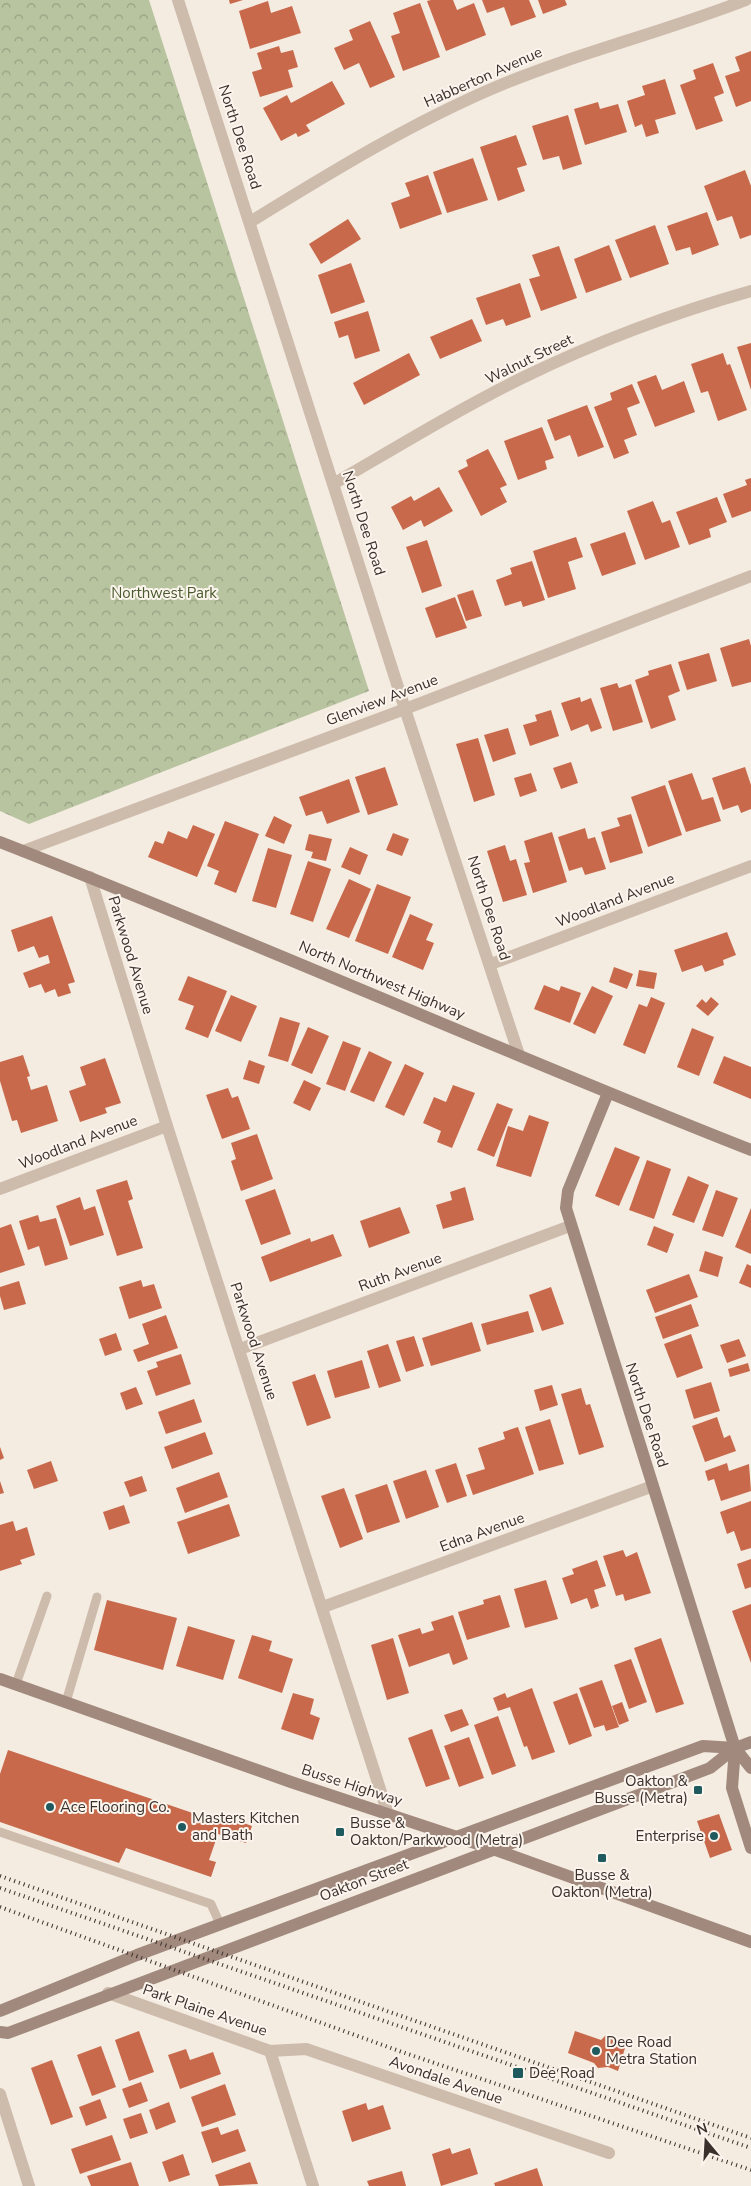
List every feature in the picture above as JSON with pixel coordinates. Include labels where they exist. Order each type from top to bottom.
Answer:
[{"type":"main road","name":"North Northwest Highway","points":[[0,842],[90,877],[519,1055],[608,1094],[751,1150]]},
{"type":"main road","name":"North Dee Road","points":[[608,1094],[568,1191],[566,1208],[570,1226],[735,1748],[751,1768]]},
{"type":"main road","name":"Busse Highway","points":[[0,1678],[493,1849],[751,1942]]},
{"type":"main road","name":"Oakton Street","points":[[0,2032],[8,2033],[108,1993],[710,1768],[735,1748],[751,1742]]},
{"type":"main road","name":"Oakton Street","points":[[0,2011],[137,1955],[703,1746],[735,1748]]},
{"type":"main road","name":"North Dee Road","points":[[735,1748],[732,1788],[751,1848]]},
{"type":"street","name":"North Dee Road","points":[[178,0],[405,709],[491,964],[519,1055]]},
{"type":"street","name":"Habberton Avenue","points":[[250,222],[398,134],[495,88],[551,65],[746,0]]},
{"type":"street","name":"Walnut Street","points":[[334,484],[420,433],[523,378],[618,336],[698,307],[751,291]]},
{"type":"street","name":"Glenview Avenue","points":[[24,851],[405,709],[751,576]]},
{"type":"street","name":"Woodland Avenue","points":[[491,964],[751,866]]},
{"type":"street","name":"Parkwood Avenue","points":[[90,877],[168,1126],[324,1607],[388,1814]]},
{"type":"street","name":"Woodland Avenue","points":[[0,1189],[168,1126]]},
{"type":"street","name":"Ruth Avenue","points":[[240,1349],[570,1226]]},
{"type":"street","name":"Edna Avenue","points":[[324,1607],[653,1486]]},
{"type":"street","name":"Park Plaine Avenue","points":[[108,1993],[270,2051],[313,2186]]},
{"type":"street","name":"Avondale Avenue","points":[[270,2051],[306,2048],[609,2153]]},
{"type":"street","points":[[0,2094],[29,2186]]},
{"type":"lane","points":[[16,1684],[47,1596]]},
{"type":"lane","points":[[66,1702],[97,1597]]},
{"type":"lane","points":[[0,1832],[210,1904],[220,1924]]},
{"type":"green space","name":"Northwest Park","points":[[0,0],[149,0],[369,691],[29,824],[0,811]]},
{"type":"building","points":[[229,0],[243,0],[230,4]]},
{"type":"building","points":[[453,0],[457,10],[474,3],[486,35],[446,51],[427,1]]},
{"type":"building","points":[[482,0],[529,0],[536,17],[511,26],[504,7],[487,13]]},
{"type":"building","points":[[538,0],[565,0],[567,5],[543,14]]},
{"type":"building","points":[[268,1],[271,13],[292,6],[301,33],[250,49],[239,11]]},
{"type":"building","points":[[420,3],[440,57],[403,71],[391,36],[400,33],[393,13]]},
{"type":"building","points":[[370,21],[395,77],[370,88],[359,63],[344,70],[334,48],[353,40],[349,30]]},
{"type":"building","points":[[279,46],[281,53],[293,50],[298,67],[288,70],[293,87],[260,97],[252,72],[262,69],[257,53]]},
{"type":"building","points":[[751,51],[751,101],[736,107],[725,76],[740,71],[735,57]]},
{"type":"building","points":[[713,63],[724,93],[714,97],[723,121],[696,130],[680,85],[696,79],[693,70]]},
{"type":"building","points":[[665,79],[676,114],[655,120],[659,133],[646,137],[642,124],[635,127],[627,101],[645,95],[642,86]]},
{"type":"building","points":[[332,81],[345,104],[306,125],[310,131],[298,137],[296,133],[281,141],[263,108],[287,95],[291,103]]},
{"type":"building","points":[[598,102],[600,109],[618,104],[627,132],[585,145],[574,109]]},
{"type":"building","points":[[568,115],[582,164],[563,170],[559,156],[543,160],[532,126]]},
{"type":"building","points":[[516,135],[527,165],[517,168],[525,191],[498,201],[480,147]]},
{"type":"building","points":[[473,158],[488,200],[447,213],[433,172]]},
{"type":"building","points":[[745,170],[751,186],[751,235],[740,239],[732,216],[717,221],[704,186]]},
{"type":"building","points":[[428,175],[442,214],[400,229],[391,203],[410,196],[405,183]]},
{"type":"building","points":[[707,212],[719,245],[692,255],[690,247],[676,251],[667,226]]},
{"type":"building","points":[[348,219],[361,239],[321,264],[309,244]]},
{"type":"building","points":[[655,225],[669,264],[630,278],[615,240]]},
{"type":"building","points":[[609,245],[622,280],[586,293],[574,259]]},
{"type":"building","points":[[559,246],[577,298],[541,311],[529,279],[540,276],[532,255]]},
{"type":"building","points":[[351,263],[365,302],[331,314],[318,275]]},
{"type":"building","points":[[520,283],[531,317],[506,326],[503,319],[486,325],[476,298]]},
{"type":"building","points":[[368,311],[380,351],[355,359],[348,335],[339,338],[334,322]]},
{"type":"building","points":[[472,319],[482,341],[440,359],[430,337]]},
{"type":"building","points":[[751,343],[751,390],[737,347]]},
{"type":"building","points":[[409,353],[420,375],[364,405],[353,383]]},
{"type":"building","points":[[723,353],[727,365],[730,364],[747,410],[718,421],[708,391],[701,393],[691,364]]},
{"type":"building","points":[[656,375],[662,390],[684,381],[695,412],[655,427],[637,382]]},
{"type":"building","points":[[632,384],[640,403],[627,408],[637,435],[624,440],[629,453],[614,459],[594,407],[612,400],[610,393]]},
{"type":"building","points":[[587,405],[604,447],[578,457],[570,435],[555,441],[547,420]]},
{"type":"building","points":[[542,427],[554,458],[545,461],[547,469],[518,480],[504,441]]},
{"type":"building","points":[[488,449],[507,485],[500,488],[507,502],[481,516],[458,471],[468,466],[466,460]]},
{"type":"building","points":[[751,478],[751,511],[732,518],[723,494],[747,485],[745,480]]},
{"type":"building","points":[[439,487],[453,511],[424,527],[421,520],[403,530],[391,507],[411,496],[414,501]]},
{"type":"building","points":[[717,497],[727,522],[709,529],[711,537],[689,545],[676,512]]},
{"type":"building","points":[[653,501],[662,523],[670,520],[680,547],[645,560],[627,511]]},
{"type":"building","points":[[625,532],[636,564],[602,576],[590,544]]},
{"type":"building","points":[[576,537],[583,557],[568,562],[576,589],[548,598],[533,551]]},
{"type":"building","points":[[427,540],[442,586],[422,593],[406,547]]},
{"type":"building","points":[[532,561],[545,600],[523,607],[521,601],[505,606],[496,580],[512,574],[510,568]]},
{"type":"building","points":[[473,590],[482,616],[466,621],[457,595]]},
{"type":"building","points":[[455,597],[467,628],[436,638],[425,608]]},
{"type":"building","points":[[749,639],[751,646],[751,682],[732,687],[720,648]]},
{"type":"building","points":[[709,653],[717,681],[687,690],[678,662]]},
{"type":"building","points":[[671,664],[680,691],[668,696],[676,720],[651,729],[635,680],[649,675],[648,671]]},
{"type":"building","points":[[617,683],[619,688],[631,684],[643,722],[613,731],[600,688]]},
{"type":"building","points":[[580,697],[581,702],[591,698],[602,728],[591,732],[588,724],[571,731],[561,703]]},
{"type":"building","points":[[551,710],[559,736],[530,746],[523,725],[537,721],[535,715]]},
{"type":"building","points":[[508,728],[516,754],[493,762],[484,735]]},
{"type":"building","points":[[478,738],[495,795],[474,802],[456,744]]},
{"type":"building","points":[[571,762],[578,783],[561,789],[553,768]]},
{"type":"building","points":[[385,767],[398,805],[368,815],[355,777]]},
{"type":"building","points":[[745,767],[751,785],[751,809],[741,813],[738,805],[723,810],[712,778]]},
{"type":"building","points":[[531,773],[537,791],[520,797],[514,778]]},
{"type":"building","points":[[692,773],[702,800],[713,797],[721,821],[686,832],[668,781]]},
{"type":"building","points":[[349,779],[360,812],[327,824],[322,811],[306,816],[299,797]]},
{"type":"building","points":[[665,785],[682,835],[648,847],[631,797]]},
{"type":"building","points":[[631,814],[643,853],[610,863],[601,832],[620,826],[617,818]]},
{"type":"building","points":[[274,816],[292,825],[284,844],[265,836]]},
{"type":"building","points":[[225,821],[259,834],[236,893],[214,884],[219,871],[207,866]]},
{"type":"building","points":[[193,825],[215,834],[197,877],[148,857],[155,841],[163,844],[168,831],[187,839]]},
{"type":"building","points":[[585,828],[588,839],[595,837],[606,869],[585,875],[582,867],[569,871],[558,837]]},
{"type":"building","points":[[552,832],[567,882],[533,893],[524,863],[530,862],[524,841]]},
{"type":"building","points":[[393,833],[409,839],[402,856],[386,850]]},
{"type":"building","points":[[309,834],[332,839],[326,861],[311,858],[313,852],[305,850]]},
{"type":"building","points":[[505,845],[510,861],[516,859],[527,895],[503,902],[487,851]]},
{"type":"building","points":[[350,847],[368,855],[360,875],[341,867]]},
{"type":"building","points":[[268,848],[292,855],[276,908],[252,901]]},
{"type":"building","points":[[308,861],[331,869],[313,922],[290,914]]},
{"type":"building","points":[[349,879],[371,889],[349,938],[326,929]]},
{"type":"building","points":[[377,884],[411,897],[388,954],[355,941]]},
{"type":"building","points":[[410,914],[433,924],[426,940],[434,943],[423,970],[392,957]]},
{"type":"building","points":[[52,916],[75,982],[68,984],[71,993],[58,997],[55,989],[45,993],[41,984],[29,988],[23,973],[50,963],[48,955],[39,958],[34,946],[18,952],[11,930]]},
{"type":"building","points":[[727,932],[736,955],[723,960],[724,965],[705,972],[702,965],[682,972],[674,950]]},
{"type":"building","points":[[614,967],[633,974],[627,989],[609,982]]},
{"type":"building","points":[[639,970],[657,973],[654,989],[636,986]]},
{"type":"building","points":[[188,976],[227,991],[208,1038],[185,1029],[194,1006],[178,1000]]},
{"type":"building","points":[[544,985],[559,991],[561,986],[581,993],[570,1023],[534,1009]]},
{"type":"building","points":[[592,986],[613,996],[595,1034],[573,1024]]},
{"type":"building","points":[[231,995],[257,1006],[241,1042],[215,1031]]},
{"type":"building","points":[[651,997],[665,1003],[645,1054],[623,1045],[639,1004],[647,1007]]},
{"type":"building","points":[[711,997],[719,1004],[708,1016],[696,1006],[702,999],[706,1003]]},
{"type":"building","points":[[280,1017],[300,1023],[288,1062],[268,1056]]},
{"type":"building","points":[[308,1027],[329,1036],[312,1074],[291,1065]]},
{"type":"building","points":[[692,1028],[714,1037],[699,1076],[677,1067]]},
{"type":"building","points":[[343,1041],[361,1048],[345,1091],[326,1084]]},
{"type":"building","points":[[369,1051],[392,1062],[374,1102],[350,1092]]},
{"type":"building","points":[[23,1055],[30,1076],[27,1077],[31,1090],[47,1085],[58,1121],[21,1133],[17,1120],[12,1121],[0,1081],[0,1062]]},
{"type":"building","points":[[724,1056],[751,1067],[751,1099],[713,1083]]},
{"type":"building","points":[[105,1058],[121,1103],[105,1108],[107,1113],[80,1122],[69,1091],[86,1085],[80,1067]]},
{"type":"building","points":[[249,1060],[265,1066],[259,1084],[243,1079]]},
{"type":"building","points":[[405,1064],[424,1073],[404,1116],[385,1107]]},
{"type":"building","points":[[304,1080],[321,1088],[310,1111],[293,1103]]},
{"type":"building","points":[[453,1085],[475,1093],[452,1148],[437,1142],[441,1131],[423,1123],[434,1097],[446,1102]]},
{"type":"building","points":[[228,1088],[232,1098],[238,1096],[250,1129],[222,1139],[206,1095]]},
{"type":"building","points":[[497,1103],[513,1109],[494,1157],[477,1150]]},
{"type":"building","points":[[529,1115],[549,1122],[531,1177],[496,1166],[508,1126],[523,1131]]},
{"type":"building","points":[[257,1134],[273,1179],[241,1191],[231,1161],[236,1159],[231,1143]]},
{"type":"building","points":[[615,1147],[640,1157],[619,1206],[595,1196]]},
{"type":"building","points":[[647,1160],[671,1169],[654,1219],[629,1210]]},
{"type":"building","points":[[688,1176],[709,1185],[694,1223],[672,1215]]},
{"type":"building","points":[[127,1180],[133,1199],[128,1201],[143,1248],[117,1256],[96,1190]]},
{"type":"building","points":[[465,1187],[474,1220],[443,1229],[436,1205],[452,1200],[450,1192]]},
{"type":"building","points":[[275,1189],[291,1234],[261,1245],[245,1200]]},
{"type":"building","points":[[716,1190],[738,1198],[723,1237],[702,1230]]},
{"type":"building","points":[[80,1197],[84,1210],[95,1206],[104,1235],[70,1246],[56,1206]]},
{"type":"building","points":[[400,1207],[410,1233],[369,1248],[360,1221]]},
{"type":"building","points":[[751,1208],[751,1254],[735,1247]]},
{"type":"building","points":[[38,1215],[40,1222],[56,1218],[68,1259],[45,1266],[39,1246],[28,1250],[19,1221]]},
{"type":"building","points":[[11,1224],[25,1265],[0,1273],[0,1228]]},
{"type":"building","points":[[654,1226],[674,1234],[667,1253],[647,1245]]},
{"type":"building","points":[[333,1234],[342,1256],[270,1282],[261,1257],[310,1238],[311,1242]]},
{"type":"building","points":[[705,1251],[723,1257],[718,1277],[699,1271]]},
{"type":"building","points":[[747,1264],[751,1266],[751,1288],[739,1283]]},
{"type":"building","points":[[689,1274],[698,1297],[655,1313],[646,1290]]},
{"type":"building","points":[[141,1280],[143,1287],[154,1284],[162,1308],[129,1319],[119,1287]]},
{"type":"building","points":[[19,1281],[26,1304],[4,1310],[0,1296],[0,1287]]},
{"type":"building","points":[[551,1287],[564,1324],[542,1331],[529,1295]]},
{"type":"building","points":[[691,1304],[699,1326],[663,1339],[655,1317]]},
{"type":"building","points":[[528,1311],[534,1332],[487,1345],[481,1324]]},
{"type":"building","points":[[166,1315],[178,1348],[138,1362],[133,1350],[149,1344],[142,1324]]},
{"type":"building","points":[[472,1322],[481,1351],[431,1366],[422,1338]]},
{"type":"building","points":[[116,1333],[122,1350],[105,1356],[99,1339]]},
{"type":"building","points":[[691,1334],[703,1368],[677,1378],[664,1344]]},
{"type":"building","points":[[414,1336],[424,1366],[406,1372],[396,1341]]},
{"type":"building","points":[[739,1339],[746,1356],[727,1363],[720,1345]]},
{"type":"building","points":[[388,1344],[401,1381],[379,1388],[367,1351]]},
{"type":"building","points":[[181,1354],[191,1384],[156,1396],[147,1371],[158,1367],[156,1362]]},
{"type":"building","points":[[362,1360],[370,1388],[335,1398],[327,1371]]},
{"type":"building","points":[[748,1363],[750,1371],[730,1377],[728,1369]]},
{"type":"building","points":[[315,1374],[331,1418],[307,1426],[292,1382]]},
{"type":"building","points":[[711,1382],[720,1411],[694,1419],[685,1390]]},
{"type":"building","points":[[552,1385],[558,1405],[540,1411],[534,1390]]},
{"type":"building","points":[[136,1387],[143,1404],[126,1410],[120,1393]]},
{"type":"building","points":[[581,1388],[586,1405],[590,1404],[604,1447],[579,1455],[561,1394]]},
{"type":"building","points":[[194,1399],[202,1422],[166,1434],[158,1412]]},
{"type":"building","points":[[717,1417],[724,1438],[730,1435],[736,1451],[705,1462],[692,1426]]},
{"type":"building","points":[[550,1419],[564,1464],[539,1471],[525,1427]]},
{"type":"building","points":[[518,1427],[534,1474],[473,1495],[466,1475],[485,1469],[478,1448],[505,1439],[503,1432]]},
{"type":"building","points":[[205,1432],[213,1454],[172,1469],[164,1447]]},
{"type":"building","points":[[0,1447],[4,1458],[0,1460]]},
{"type":"building","points":[[51,1461],[58,1481],[34,1489],[27,1470]]},
{"type":"building","points":[[456,1463],[467,1496],[447,1503],[435,1470]]},
{"type":"building","points":[[727,1463],[729,1471],[749,1464],[751,1491],[721,1501],[714,1479],[708,1481],[705,1471]]},
{"type":"building","points":[[426,1470],[439,1507],[406,1519],[393,1481]]},
{"type":"building","points":[[219,1472],[228,1497],[185,1513],[176,1488]]},
{"type":"building","points":[[142,1476],[147,1491],[130,1497],[124,1482]]},
{"type":"building","points":[[0,1481],[4,1493],[0,1494]]},
{"type":"building","points":[[387,1484],[400,1522],[367,1533],[355,1495]]},
{"type":"building","points":[[344,1488],[363,1539],[340,1548],[321,1496]]},
{"type":"building","points":[[751,1501],[751,1548],[741,1551],[734,1531],[727,1534],[720,1512]]},
{"type":"building","points":[[229,1504],[240,1536],[188,1554],[177,1522]]},
{"type":"building","points":[[124,1505],[130,1523],[109,1530],[103,1512]]},
{"type":"building","points":[[13,1521],[16,1531],[27,1527],[35,1555],[20,1560],[22,1564],[0,1571],[0,1525]]},
{"type":"building","points":[[623,1550],[626,1557],[637,1552],[651,1593],[625,1601],[623,1594],[616,1596],[603,1556]]},
{"type":"building","points":[[751,1559],[751,1587],[745,1589],[737,1564]]},
{"type":"building","points":[[597,1560],[606,1586],[594,1590],[599,1606],[591,1609],[587,1598],[571,1604],[562,1578],[574,1574],[572,1569]]},
{"type":"building","points":[[546,1580],[558,1619],[525,1628],[514,1589]]},
{"type":"building","points":[[500,1595],[510,1627],[467,1640],[458,1612],[484,1604],[483,1600]]},
{"type":"building","points":[[107,1600],[177,1618],[163,1670],[94,1650]]},
{"type":"building","points":[[751,1604],[751,1663],[732,1611]]},
{"type":"building","points":[[453,1615],[468,1659],[453,1665],[449,1653],[409,1667],[398,1635],[420,1628],[422,1634],[434,1630],[431,1622]]},
{"type":"building","points":[[188,1626],[235,1640],[223,1680],[176,1666]]},
{"type":"building","points":[[252,1635],[272,1641],[269,1651],[293,1659],[282,1693],[238,1678]]},
{"type":"building","points":[[393,1638],[409,1693],[387,1700],[371,1645]]},
{"type":"building","points":[[661,1638],[684,1704],[656,1713],[634,1648]]},
{"type":"building","points":[[631,1659],[647,1702],[629,1709],[614,1665]]},
{"type":"building","points":[[602,1680],[619,1727],[606,1731],[604,1725],[594,1728],[579,1688]]},
{"type":"building","points":[[532,1688],[555,1752],[532,1760],[527,1746],[524,1747],[510,1707],[498,1711],[493,1698],[505,1693],[507,1698]]},
{"type":"building","points":[[293,1693],[314,1699],[310,1714],[320,1718],[313,1740],[281,1729]]},
{"type":"building","points":[[577,1693],[592,1736],[569,1745],[553,1702]]},
{"type":"building","points":[[622,1702],[629,1721],[619,1725],[612,1706]]},
{"type":"building","points":[[462,1709],[469,1725],[451,1732],[444,1715]]},
{"type":"building","points":[[498,1716],[516,1766],[492,1775],[474,1725]]},
{"type":"building","points":[[432,1729],[450,1779],[426,1787],[408,1738]]},
{"type":"building","points":[[469,1737],[484,1778],[459,1787],[444,1746]]},
{"type":"building","points":[[8,1750],[222,1823],[224,1816],[252,1826],[246,1843],[218,1834],[209,1860],[216,1862],[211,1877],[126,1848],[119,1863],[0,1822],[0,1774]]},
{"type":"building","name":"Enterprise","points":[[719,1814],[732,1850],[710,1858],[697,1821]]},
{"type":"building","points":[[139,2031],[154,2072],[129,2081],[115,2040]]},
{"type":"building","name":"Dee Road Metra Station","points":[[575,2031],[601,2040],[606,2035],[610,2036],[615,2042],[614,2045],[625,2048],[618,2071],[608,2067],[598,2068],[594,2063],[568,2053]]},
{"type":"building","points":[[101,2046],[116,2087],[92,2096],[77,2055]]},
{"type":"building","points":[[186,2049],[190,2060],[213,2052],[221,2074],[180,2089],[168,2055]]},
{"type":"building","points":[[52,2060],[73,2117],[51,2125],[31,2068]]},
{"type":"building","points":[[141,2082],[148,2101],[129,2108],[122,2089]]},
{"type":"building","points":[[225,2084],[236,2115],[202,2127],[191,2097]]},
{"type":"building","points":[[100,2099],[107,2118],[86,2126],[79,2107]]},
{"type":"building","points":[[169,2102],[176,2122],[156,2130],[149,2110]]},
{"type":"building","points":[[366,2103],[368,2110],[383,2105],[391,2129],[352,2142],[342,2111]]},
{"type":"building","points":[[141,2113],[148,2133],[130,2139],[123,2119]]},
{"type":"building","points":[[218,2127],[221,2135],[238,2129],[246,2151],[212,2163],[201,2132]]},
{"type":"building","points":[[112,2135],[121,2160],[80,2174],[71,2149]]},
{"type":"building","points":[[450,2148],[452,2154],[470,2148],[478,2174],[441,2186],[432,2154]]},
{"type":"building","points":[[183,2154],[190,2175],[169,2182],[162,2162]]},
{"type":"building","points":[[131,2162],[139,2186],[91,2186],[87,2176]]},
{"type":"building","points":[[250,2162],[258,2184],[219,2186],[215,2175]]},
{"type":"building","points":[[537,2168],[543,2186],[495,2186],[494,2183]]},
{"type":"building","points":[[402,2171],[406,2186],[369,2186],[367,2181]]},
{"type":"railway","points":[[0,1876],[751,2138]]},
{"type":"railway","points":[[0,1888],[751,2148]]},
{"type":"railway","points":[[0,1907],[402,2052],[751,2170]]},
{"type":"place","name":"Oakton & Busse (Metra)","points":[[698,1790]]},
{"type":"place","name":"Ace Flooring Co.","points":[[50,1807]]},
{"type":"place","name":"Masters Kitchen and Bath","points":[[182,1827]]},
{"type":"place","name":"Busse & Oakton/Parkwood (Metra)","points":[[340,1832]]},
{"type":"place","name":"Enterprise","points":[[714,1836]]},
{"type":"place","name":"Busse & Oakton (Metra)","points":[[602,1858]]},
{"type":"place","name":"Dee Road Metra Station","points":[[596,2051]]},
{"type":"place","name":"Dee Road","points":[[518,2073]]}]
